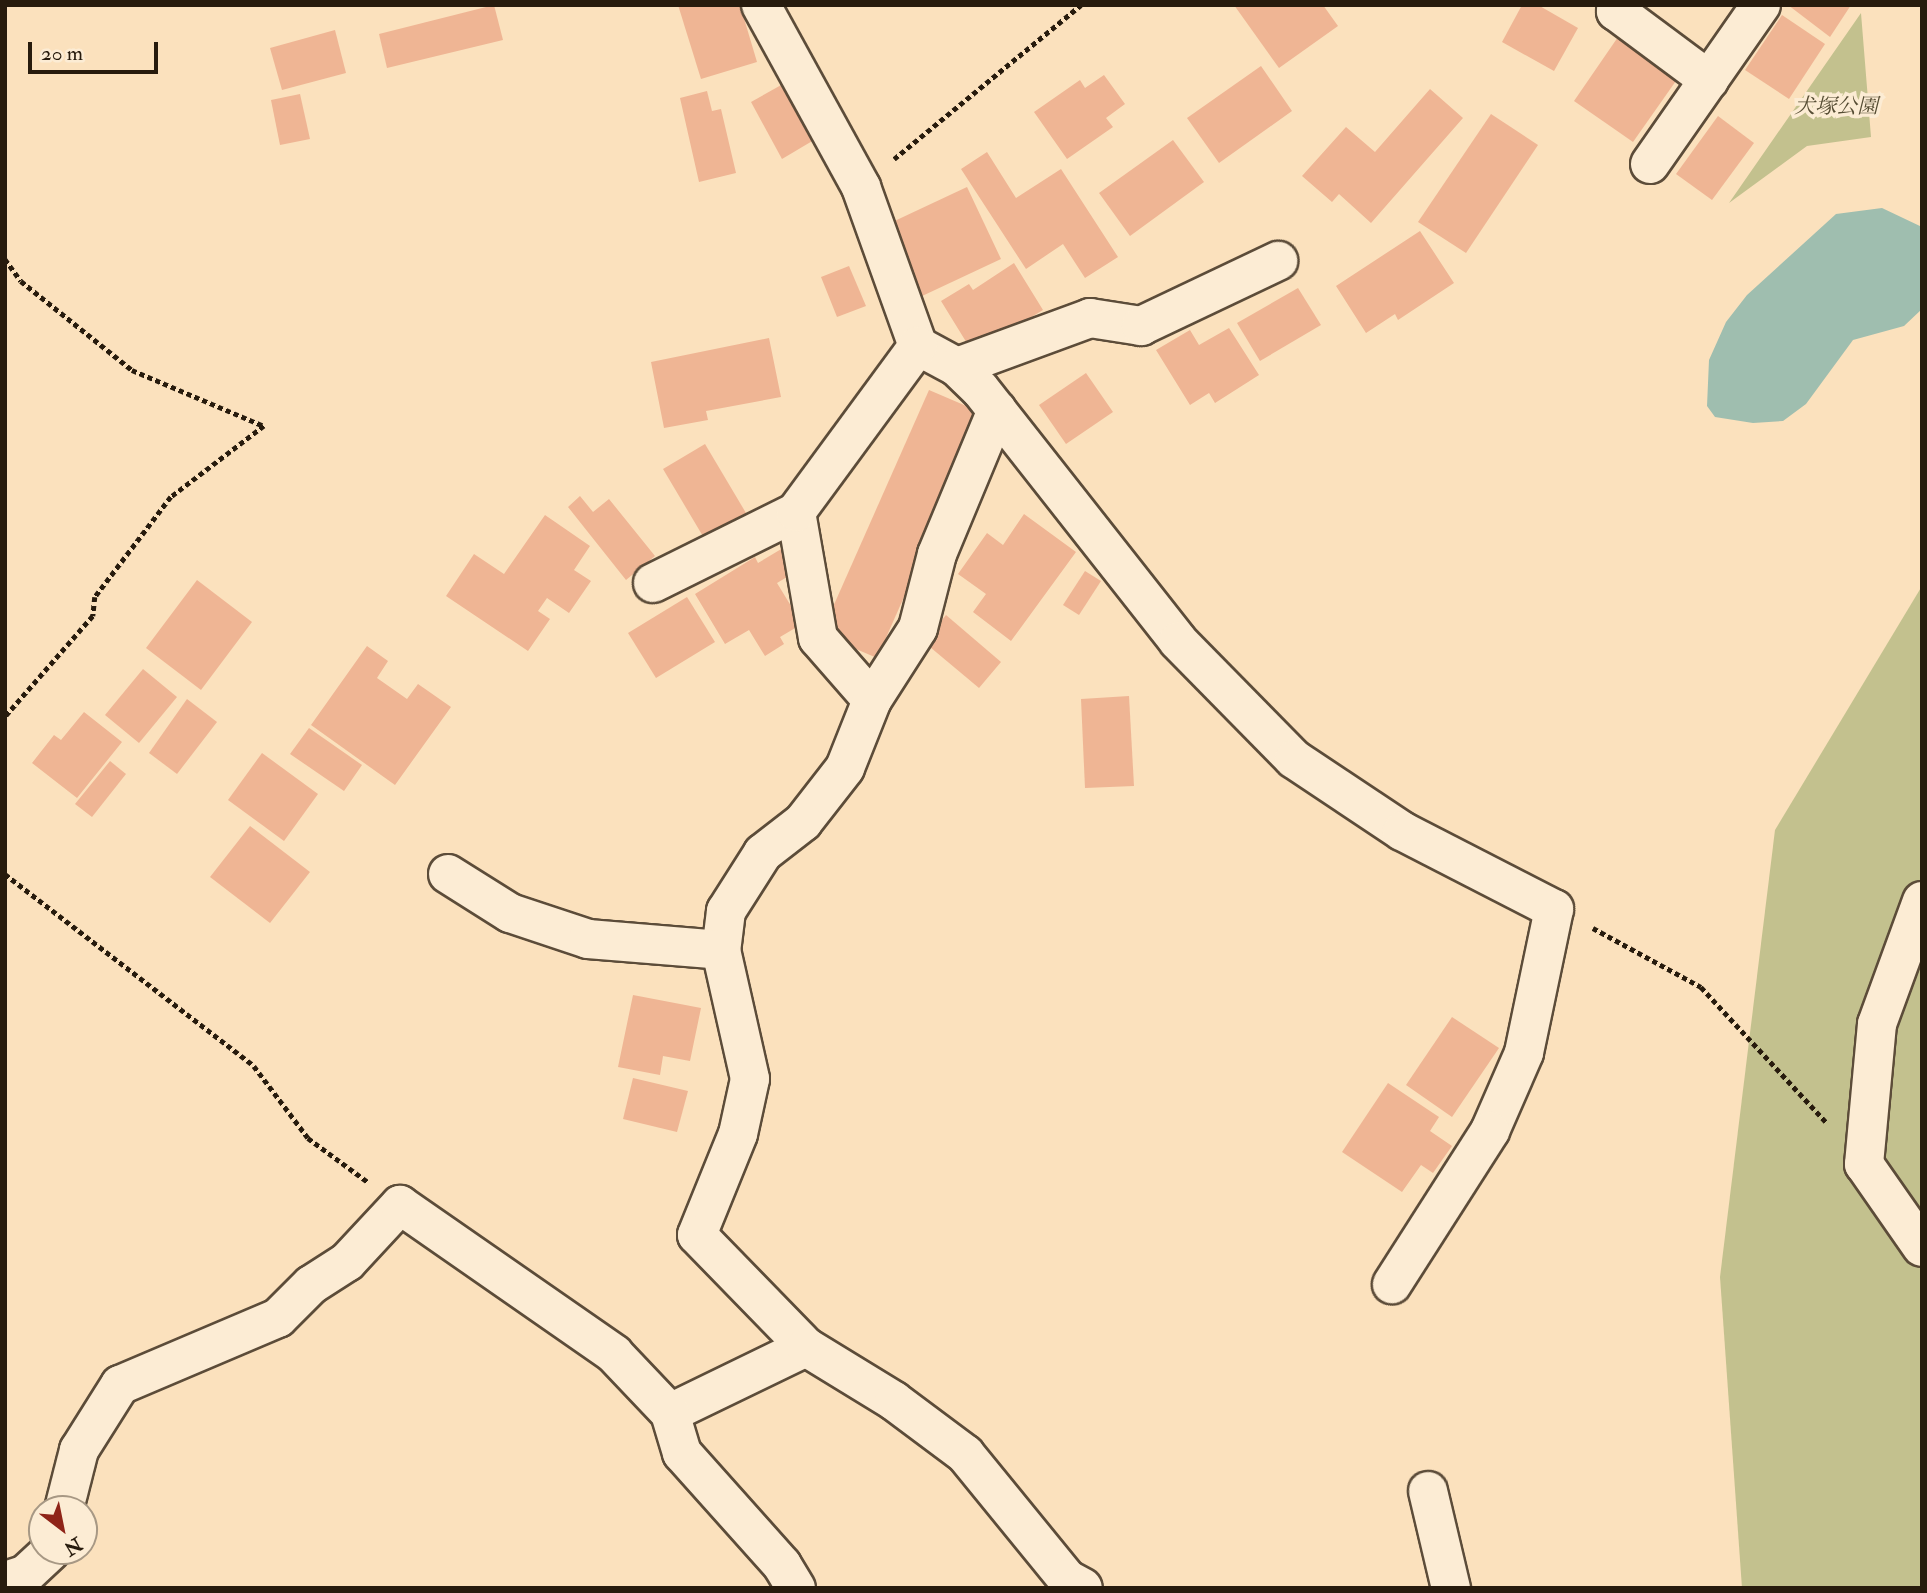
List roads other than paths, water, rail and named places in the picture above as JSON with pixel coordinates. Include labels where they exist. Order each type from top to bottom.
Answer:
[{"type":"street","points":[[761,5],[861,187],[918,346],[957,367],[997,410],[1178,642],[1294,759],[1402,831],[1554,909],[1524,1053],[1490,1131],[1392,1284]]},
{"type":"street","points":[[1620,5],[1616,11],[1709,80]]},
{"type":"street","points":[[1650,164],[1761,5]]},
{"type":"street","points":[[957,367],[1090,318],[1141,326],[1278,261]]},
{"type":"street","points":[[653,583],[796,512],[918,346]]},
{"type":"street","points":[[997,410],[937,554],[918,628],[872,700],[845,768],[803,822],[763,853],[726,911],[721,950],[750,1079],[738,1134],[697,1235],[806,1347],[894,1401],[965,1454],[1067,1579],[1083,1588]]},
{"type":"street","points":[[796,512],[818,638],[872,700]]},
{"type":"street","points":[[448,874],[510,913],[588,939],[721,950]]},
{"type":"street","points":[[1922,901],[1877,1024],[1864,1164],[1922,1247]]},
{"type":"street","points":[[68,1495],[79,1450],[120,1385],[278,1318],[311,1285],[347,1262],[400,1205],[614,1354],[670,1413],[682,1453],[782,1565],[796,1588]]},
{"type":"street","points":[[670,1413],[806,1347]]},
{"type":"street","points":[[1428,1491],[1451,1588]]},
{"type":"street","points":[[5,1581],[26,1574],[36,1565]]},
{"type":"park label","name":"犬塚公園","points":[[1836,107]]}]
